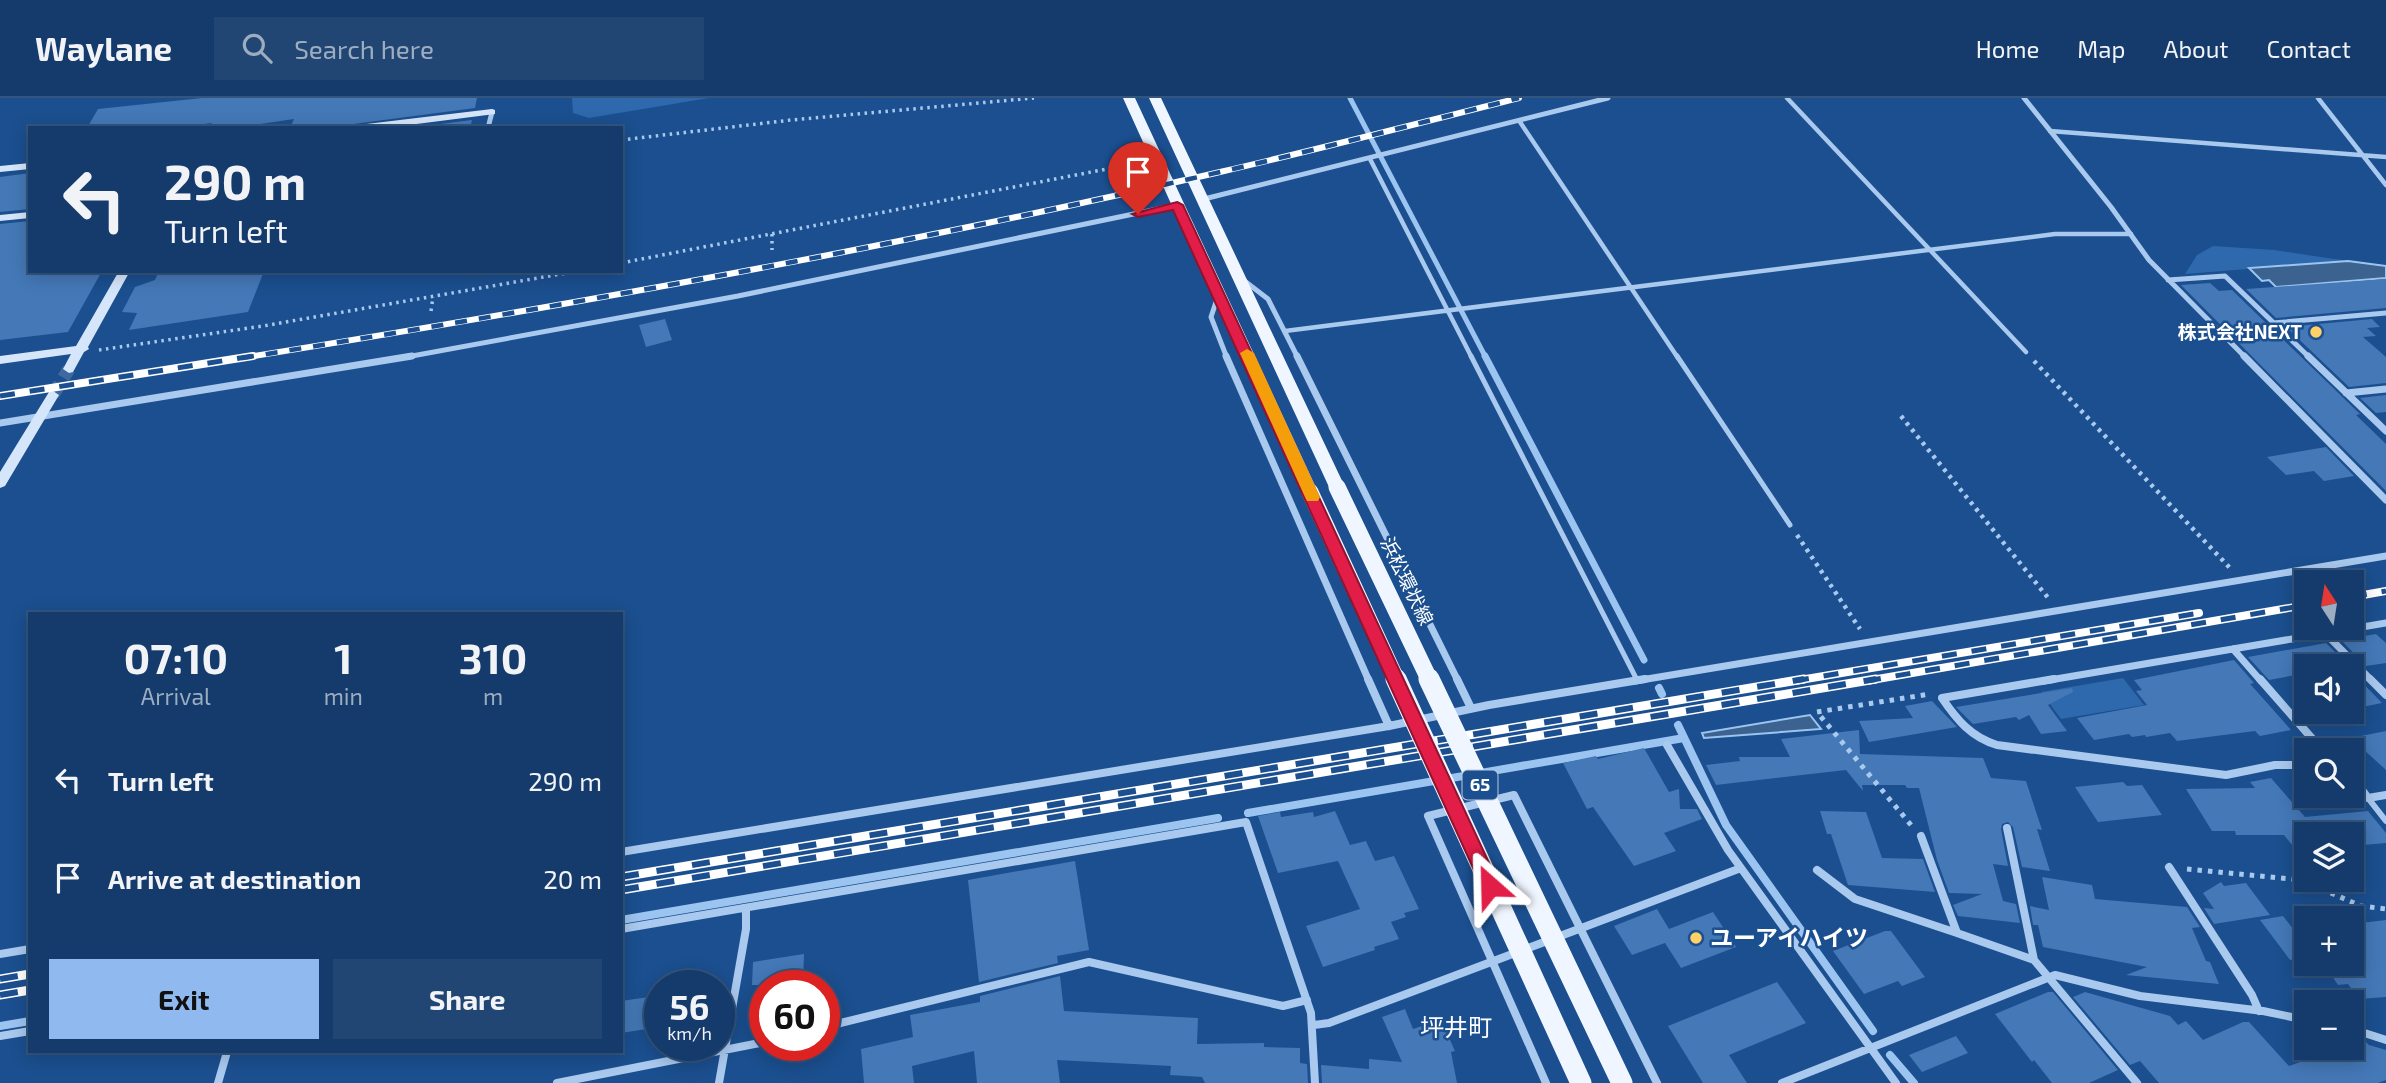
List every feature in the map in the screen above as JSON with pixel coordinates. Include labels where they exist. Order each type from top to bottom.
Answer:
[{"type":"main road","points":[[1130,100],[1155,98]]},
{"type":"main road","name":"浜松環状線","points":[[1155,98],[1337,487],[1622,1083]]},
{"type":"main road","name":"65","points":[[1130,100],[1581,1083]]},
{"type":"street","points":[[1203,199],[1608,98]]},
{"type":"street","points":[[2024,98],[2149,260],[2386,500]]},
{"type":"street","points":[[375,126],[492,112],[488,126]]},
{"type":"street","points":[[0,169],[28,166]]},
{"type":"street","points":[[0,423],[452,350],[936,258],[1177,205]]},
{"type":"street","points":[[0,218],[28,215]]},
{"type":"street","points":[[69,369],[124,273]]},
{"type":"street","points":[[1237,276],[1268,299],[1471,708]]},
{"type":"street","points":[[2168,280],[2225,276],[2386,431]]},
{"type":"street","points":[[1220,293],[1213,308],[1213,326],[1389,726]]},
{"type":"street","points":[[2273,323],[2386,313]]},
{"type":"street","points":[[0,360],[82,350]]},
{"type":"street","points":[[2346,393],[2386,389]]},
{"type":"street","points":[[0,483],[53,395]]},
{"type":"street","points":[[623,852],[1389,726],[1471,708],[2386,556]]},
{"type":"street","points":[[2364,627],[2386,623]]},
{"type":"street","points":[[2294,638],[1942,698],[1969,733],[1997,746],[2226,775],[2275,765],[2294,765]]},
{"type":"street","points":[[2332,640],[2386,695]]},
{"type":"street","points":[[2232,649],[2311,738]]},
{"type":"street","points":[[1667,745],[1713,828],[1868,1048],[1896,1083]]},
{"type":"street","points":[[2364,792],[2368,798],[2386,795]]},
{"type":"street","points":[[1546,1083],[1428,816],[1514,795],[1657,1083]]},
{"type":"street","points":[[623,929],[1246,822],[1314,1026],[1315,1083]]},
{"type":"street","points":[[2007,828],[2035,960],[2137,1083]]},
{"type":"street","points":[[1921,836],[1957,933]]},
{"type":"street","points":[[2169,867],[2252,995],[2259,1011]]},
{"type":"street","points":[[1314,1026],[1329,1023],[1741,868]]},
{"type":"street","points":[[1816,870],[1855,899],[2035,960]]},
{"type":"street","points":[[735,993],[746,929],[746,908]]},
{"type":"street","points":[[0,954],[28,949]]},
{"type":"street","points":[[840,1023],[1089,962],[1283,1006],[1307,1000]]},
{"type":"street","points":[[1782,1083],[2046,976],[2066,976],[2140,996],[2294,1018]]},
{"type":"street","points":[[0,1036],[28,1031]]},
{"type":"street","points":[[2364,1033],[2386,1040]]},
{"type":"street","points":[[218,1083],[227,1053]]},
{"type":"street","points":[[556,1083],[676,1061]]},
{"type":"street","points":[[719,1083],[723,1061]]},
{"type":"lane","points":[[1787,98],[2026,352]]},
{"type":"lane","points":[[2318,98],[2386,185]]},
{"type":"lane","points":[[1520,121],[1790,525]]},
{"type":"lane","points":[[2050,131],[2386,157]]},
{"type":"lane","points":[[1372,158],[1637,680]]},
{"type":"lane","points":[[1285,331],[2056,234],[2131,234]]},
{"type":"lane","points":[[2368,798],[2386,821]]},
{"type":"path","points":[[623,139],[1034,98]]},
{"type":"path","points":[[623,263],[1156,159]]},
{"type":"path","points":[[772,234],[772,250]]},
{"type":"path","points":[[82,350],[263,326],[567,273]]},
{"type":"path","points":[[431,311],[433,297]]},
{"type":"path","points":[[2026,352],[2241,580]]},
{"type":"path","points":[[1902,416],[2058,611]]},
{"type":"path","points":[[1790,525],[1868,642]]},
{"type":"path","points":[[1921,836],[1817,712],[1928,693],[1942,698]]},
{"type":"path","points":[[2169,867],[2301,880],[2316,884],[2358,907],[2386,909]]},
{"type":"shaded area","points":[[572,98],[709,98],[589,118],[573,113]]},
{"type":"shaded area","points":[[2213,246],[2274,250],[2348,261],[2185,274],[2197,255]]},
{"type":"shaded area","points":[[2348,261],[2386,266],[2386,278],[2276,287],[2269,280],[2262,281],[2249,268]]},
{"type":"shaded area","points":[[2123,678],[2144,705],[2061,719],[2041,692]]},
{"type":"shaded area","points":[[1810,715],[1821,729],[1704,738],[1702,733]]},
{"type":"building","points":[[202,98],[477,98],[475,108],[338,126],[291,126],[294,119],[247,126],[210,126],[212,123],[189,126],[88,126],[98,109]]},
{"type":"building","points":[[472,120],[470,126],[424,126]]},
{"type":"building","points":[[28,173],[28,209],[0,212],[0,177]]},
{"type":"building","points":[[28,221],[28,273],[101,273],[68,332],[0,340],[0,224]]},
{"type":"building","points":[[158,273],[263,273],[248,312],[129,330],[137,313],[122,312],[135,287],[155,280]]},
{"type":"building","points":[[2386,279],[2386,308],[2276,318],[2246,289]]},
{"type":"building","points":[[2210,283],[2219,291],[2232,290],[2360,414],[2356,415],[2386,444],[2386,491],[2181,285]]},
{"type":"building","points":[[665,319],[672,340],[646,347],[639,325]]},
{"type":"building","points":[[2372,319],[2380,327],[2367,328],[2376,336],[2363,337],[2386,357],[2386,383],[2349,387],[2286,327]]},
{"type":"building","points":[[2386,395],[2386,412],[2376,413],[2360,398]]},
{"type":"building","points":[[2326,447],[2354,476],[2324,481],[2314,471],[2286,475],[2267,457]]},
{"type":"building","points":[[2376,634],[2386,643],[2386,663],[2366,666],[2364,654],[2354,654],[2341,640],[2364,640],[2364,636]]},
{"type":"building","points":[[2326,643],[2337,654],[2294,654],[2294,675],[2269,680],[2248,657]]},
{"type":"building","points":[[2234,660],[2254,683],[2250,684],[2291,730],[2260,736],[2255,731],[2177,741],[2170,733],[2146,737],[2132,737],[2129,734],[2094,740],[2077,718],[2147,705],[2136,691],[2142,690],[2134,680]]},
{"type":"building","points":[[2364,684],[2382,703],[2364,707]]},
{"type":"building","points":[[2072,688],[2073,692],[2048,705],[2067,731],[2041,734],[2029,715],[2019,720],[2016,717],[1973,724],[1956,707]]},
{"type":"building","points":[[1932,701],[1957,727],[1869,742],[1859,721],[1913,718],[1905,706]]},
{"type":"building","points":[[1859,730],[1860,754],[1983,758],[1991,778],[2026,781],[2042,830],[2037,829],[2050,871],[2022,867],[2013,827],[2008,822],[2002,824],[2001,829],[2008,866],[1993,864],[2003,901],[2016,904],[2020,923],[1958,916],[1953,905],[1982,894],[1949,893],[1937,860],[1919,788],[1907,788],[1905,785],[1862,785],[1863,791],[1846,770],[1716,785],[1706,765],[1740,761],[1739,757],[1790,757],[1781,739]]},
{"type":"building","points":[[2386,731],[2386,770],[2364,750],[2364,738],[2351,738]]},
{"type":"building","points":[[1644,748],[1669,792],[1679,789],[1680,809],[1697,809],[1702,819],[1664,833],[1676,851],[1634,866],[1593,807],[1587,809],[1563,763],[1596,756],[1598,759]]},
{"type":"building","points":[[2271,778],[2294,804],[2294,808],[2305,817],[2368,811],[2386,833],[2386,843],[2364,845],[2364,822],[2294,822],[2294,847],[2284,835],[2236,835],[2235,831],[2212,831],[2186,789],[2255,788],[2250,782]]},
{"type":"building","points":[[2123,782],[2127,786],[2142,785],[2162,815],[2098,822],[2075,787]]},
{"type":"building","points":[[1335,811],[1350,845],[1366,841],[1375,861],[1394,856],[1419,909],[1404,913],[1406,917],[1391,922],[1399,939],[1323,967],[1306,926],[1360,909],[1338,861],[1278,873],[1258,816],[1280,812],[1281,817],[1313,812],[1314,817]]},
{"type":"building","points":[[1820,811],[1866,812],[1882,858],[1923,859],[1935,892],[1848,885],[1831,834],[1827,834]]},
{"type":"building","points":[[1075,861],[1089,950],[1057,956],[1058,963],[979,982],[968,880]]},
{"type":"building","points":[[2042,877],[2092,885],[2095,899],[2187,907],[2200,927],[2192,928],[2219,984],[2126,975],[2147,967],[2043,947],[2038,925],[2033,925],[2030,906],[2049,910]]},
{"type":"building","points":[[2221,882],[2224,886],[2246,883],[2270,915],[2214,924],[2204,908],[2214,909],[2203,893]]},
{"type":"building","name":"ユーアイハイツ","points":[[1657,909],[1669,929],[1713,912],[1736,947],[1681,968],[1665,943],[1632,955],[1614,926]]},
{"type":"building","points":[[2283,916],[2294,930],[2294,960],[2290,960],[2260,920]]},
{"type":"building","points":[[2386,920],[2386,997],[2364,999],[2364,990],[2352,990],[2348,984],[2338,985],[2332,976],[2364,976],[2364,923]]},
{"type":"building","points":[[1891,931],[1925,977],[1902,986],[1898,981],[1864,994],[1833,951]]},
{"type":"building","points":[[804,954],[803,970],[753,970],[753,962]]},
{"type":"building","points":[[1060,976],[1064,1011],[1198,1018],[1197,1044],[1264,1043],[1264,1047],[1300,1048],[1300,1063],[1307,1064],[1308,1083],[1205,1083],[1202,1077],[1170,1075],[1171,1066],[1057,1060],[1060,1083],[977,1083],[974,1051],[912,1066],[914,1083],[864,1083],[861,1049],[913,1037],[910,1015],[980,1002],[980,996]]},
{"type":"building","points":[[1777,982],[1806,1023],[1729,1055],[1747,1083],[1703,1083],[1668,1026]]},
{"type":"building","points":[[2053,992],[2118,1070],[2089,1083],[2052,1083],[2034,1060],[2032,1062],[1995,1014]]},
{"type":"building","points":[[2085,992],[2170,1016],[2178,1025],[2186,1021],[2203,1040],[2243,1022],[2249,1022],[2289,1066],[2306,1060],[2364,1060],[2364,1040],[2369,1045],[2386,1050],[2386,1080],[2378,1083],[2159,1083],[2140,1061],[2130,1065],[2073,997]]},
{"type":"building","points":[[644,998],[644,1029],[623,1033],[623,1001]]},
{"type":"building","points":[[1405,1009],[1413,1029],[1441,1020],[1455,1051],[1451,1052],[1457,1083],[1322,1083],[1321,1065],[1369,1069],[1369,1059],[1402,1062],[1382,1017]]},
{"type":"building","points":[[1956,1036],[1968,1053],[1922,1072],[1909,1055]]},
{"type":"waterway","points":[[1350,98],[1486,358]]},
{"type":"waterway","points":[[1485,356],[1644,660]]},
{"type":"waterway","points":[[1659,688],[1662,694]]},
{"type":"waterway","points":[[1678,725],[1726,825],[1873,1031]]},
{"type":"waterway","points":[[1248,813],[1684,738]]},
{"type":"waterway","points":[[623,920],[1218,818]]},
{"type":"waterway","points":[[0,1026],[28,1021]]},
{"type":"waterway","points":[[1890,1055],[1914,1083]]},
{"type":"tunnel","points":[[53,395],[69,369]]},
{"type":"railway","points":[[242,358],[610,296],[855,250],[1257,163],[1519,98]]},
{"type":"railway","points":[[0,396],[253,356]]},
{"type":"railway","points":[[2364,595],[2386,591]]},
{"type":"railway","points":[[1866,681],[2294,607]]},
{"type":"railway","points":[[1794,681],[2199,613]]},
{"type":"railway","points":[[623,877],[1804,679]]},
{"type":"railway","points":[[623,890],[1876,679]]},
{"type":"railway","points":[[0,979],[28,974]]},
{"type":"railway","points":[[0,995],[28,990]]},
{"type":"slow traffic","points":[[1247,353],[1312,497]]},
{"type":"place","name":"株式会社NEXT","points":[[2316,332]]},
{"type":"place","name":"ユーアイハイツ","points":[[1696,938]]},
{"type":"district","name":"坪井町","points":[[1456,1028]]},
{"type":"route","points":[[1138,214],[1177,205],[1220,293],[1490,886]]}]
